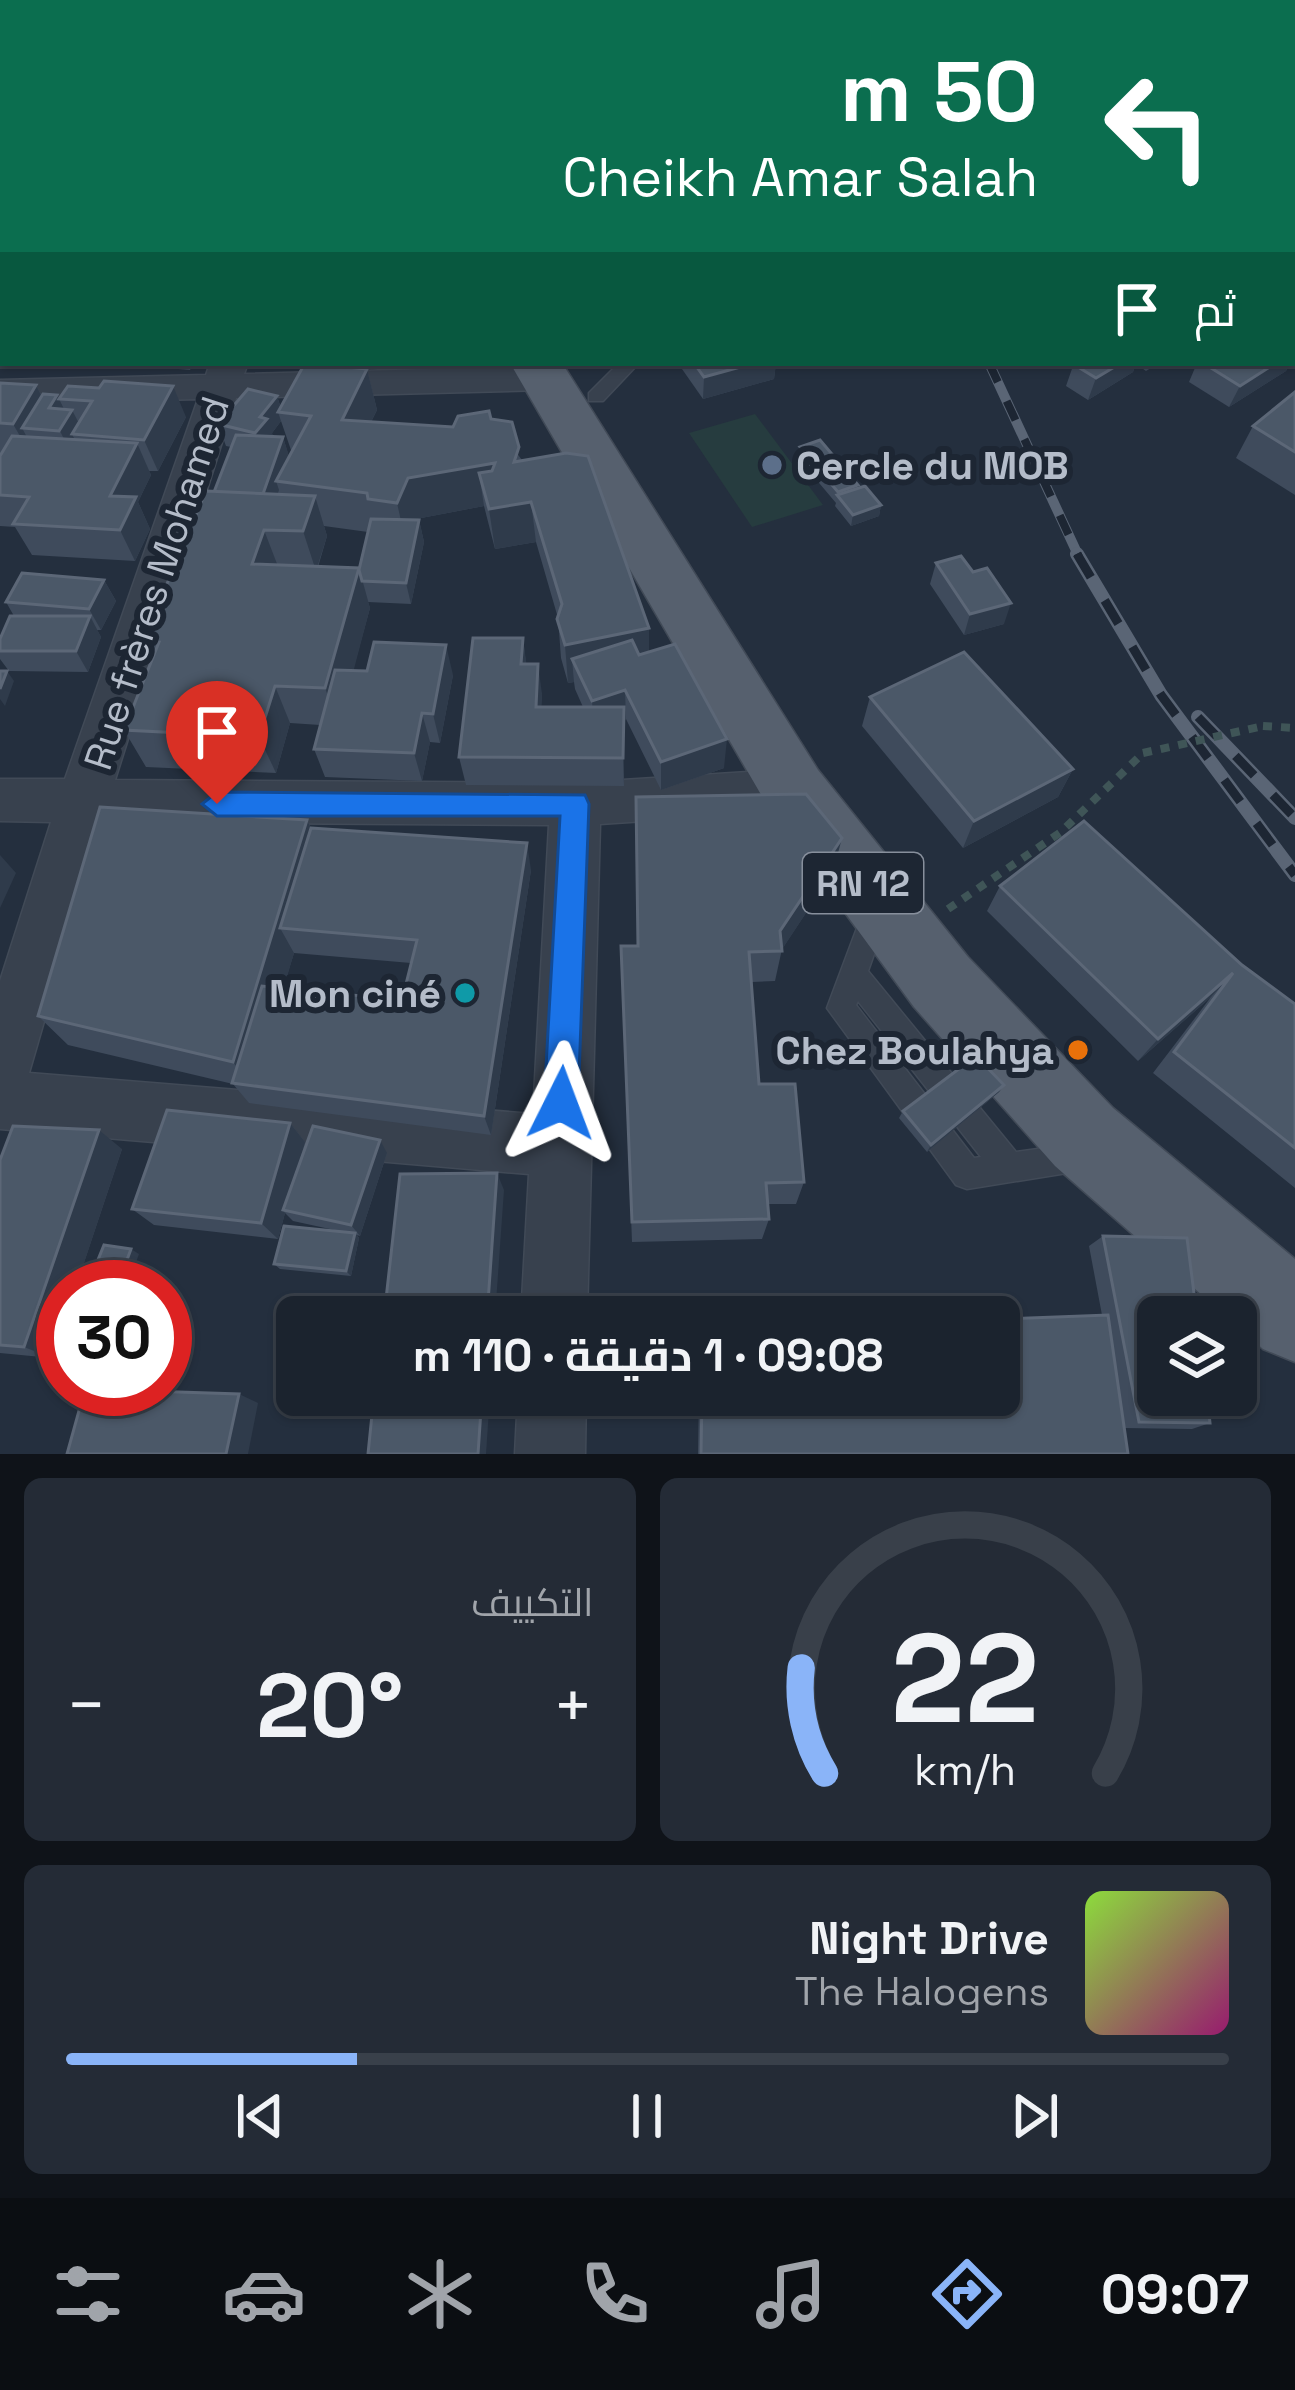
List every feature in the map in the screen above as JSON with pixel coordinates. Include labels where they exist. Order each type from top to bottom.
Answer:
[{"type":"main road","name":"RN 12","points":[[576,373],[794,790],[1112,1106],[1295,1257]]},
{"type":"main road","name":"RN 12","points":[[576,373],[852,797],[911,908],[940,982],[1105,1154],[1295,1317]]},
{"type":"street","points":[[0,392],[225,375],[576,373]]},
{"type":"street","name":"Rue frères Mohamed","points":[[0,1072],[82,804],[225,375]]},
{"type":"street","points":[[0,800],[575,804],[794,790]]},
{"type":"street","points":[[555,1296],[575,804]]},
{"type":"street","points":[[0,1100],[560,1146]]},
{"type":"street","points":[[550,1454],[551,1416]]},
{"type":"lane","points":[[911,908],[854,973],[841,1008],[967,1174],[1105,1154]]},
{"type":"path","points":[[911,908],[1061,832],[1143,753],[1263,726],[1295,728]]},
{"type":"green space","points":[[755,414],[823,505],[752,527],[689,433]]},
{"type":"building","points":[[303,366],[367,369],[342,420],[453,427],[458,416],[489,411],[491,419],[512,422],[519,447],[514,462],[566,453],[588,456],[649,628],[565,645],[557,619],[562,604],[531,502],[489,509],[479,473],[492,471],[495,463],[408,478],[397,503],[368,499],[367,493],[276,481],[311,416],[278,412]]},
{"type":"building","points":[[696,366],[744,366],[704,377]]},
{"type":"building","points":[[1076,366],[1116,366],[1096,378]]},
{"type":"building","points":[[1208,366],[1271,366],[1240,386]]},
{"type":"building","points":[[104,381],[173,386],[144,440],[72,434],[92,401],[59,399],[68,386],[99,388]]},
{"type":"building","points":[[0,383],[36,385],[13,424],[0,423]]},
{"type":"building","points":[[248,389],[277,396],[260,417],[267,419],[255,433],[218,424]]},
{"type":"building","points":[[1295,392],[1295,452],[1253,426]]},
{"type":"building","points":[[43,394],[57,395],[49,408],[72,410],[59,431],[22,428]]},
{"type":"building","points":[[236,435],[283,437],[263,494],[214,492]]},
{"type":"building","points":[[12,436],[137,443],[110,496],[136,497],[120,530],[13,524],[29,497],[0,495],[0,456]]},
{"type":"building","points":[[820,440],[858,485],[838,492],[800,447]]},
{"type":"building","points":[[865,486],[881,505],[853,515],[837,495]]},
{"type":"building","points":[[206,491],[315,496],[303,531],[264,530],[252,564],[359,568],[325,688],[275,686],[259,737],[124,730],[159,642],[143,641]]},
{"type":"building","points":[[371,519],[419,520],[406,583],[362,581],[359,570]]},
{"type":"building","points":[[961,556],[973,572],[987,568],[1011,603],[970,614],[936,563]]},
{"type":"building","points":[[22,573],[104,580],[89,609],[6,602]]},
{"type":"building","points":[[10,616],[90,616],[76,651],[0,651]]},
{"type":"building","points":[[473,638],[523,638],[521,664],[538,664],[536,707],[624,707],[623,758],[459,757]]},
{"type":"building","points":[[632,640],[639,655],[675,644],[727,739],[661,762],[625,690],[592,701],[572,659]]},
{"type":"building","points":[[374,642],[446,645],[433,714],[422,713],[414,753],[314,749],[335,670],[367,671]]},
{"type":"building","points":[[964,652],[1073,769],[974,821],[870,697]]},
{"type":"building","points":[[806,794],[842,838],[780,931],[782,951],[749,952],[759,1084],[795,1084],[804,1182],[766,1183],[769,1219],[632,1222],[621,946],[638,946],[636,797]]},
{"type":"building","points":[[100,807],[307,820],[233,1062],[38,1016]]},
{"type":"building","points":[[1084,821],[1242,965],[1295,1004],[1295,1148],[1174,1052],[1233,973],[1158,1039],[1000,886]]},
{"type":"building","points":[[311,828],[527,843],[484,1116],[232,1083],[262,986],[402,1000],[417,940],[280,928]]},
{"type":"building","points":[[976,1056],[1004,1085],[931,1145],[903,1111]]},
{"type":"building","points":[[167,1110],[290,1123],[261,1223],[132,1209]]},
{"type":"building","points":[[13,1126],[99,1130],[54,1260],[36,1260],[36,1312],[24,1347],[0,1345],[0,1160]]},
{"type":"building","points":[[313,1126],[380,1140],[351,1225],[283,1210]]},
{"type":"building","points":[[497,1173],[488,1296],[386,1296],[400,1174]]},
{"type":"building","points":[[284,1226],[355,1233],[346,1271],[274,1264]]},
{"type":"building","points":[[1103,1236],[1187,1238],[1194,1296],[1137,1296],[1137,1412]]},
{"type":"building","points":[[104,1245],[131,1249],[127,1260],[98,1260]]},
{"type":"building","points":[[1108,1315],[1128,1454],[701,1454],[702,1416],[1020,1416],[1020,1318]]},
{"type":"building","points":[[192,1392],[239,1394],[226,1454],[67,1454],[78,1416],[192,1416]]},
{"type":"building","points":[[372,1416],[481,1416],[478,1454],[368,1454]]},
{"type":"building","points":[[1138,1416],[1209,1416],[1210,1423],[1139,1422]]},
{"type":"railway","points":[[990,366],[1079,557]]},
{"type":"railway","points":[[1077,554],[1161,695],[1295,875]]},
{"type":"railway","points":[[1198,717],[1295,818]]},
{"type":"place","name":"Cercle du MOB","points":[[772,465]]},
{"type":"place","name":"Mon ciné","points":[[465,993]]},
{"type":"place","name":"Chez Boulahya","points":[[1078,1050]]},
{"type":"route","points":[[217,804],[575,804],[561,1103]]}]
